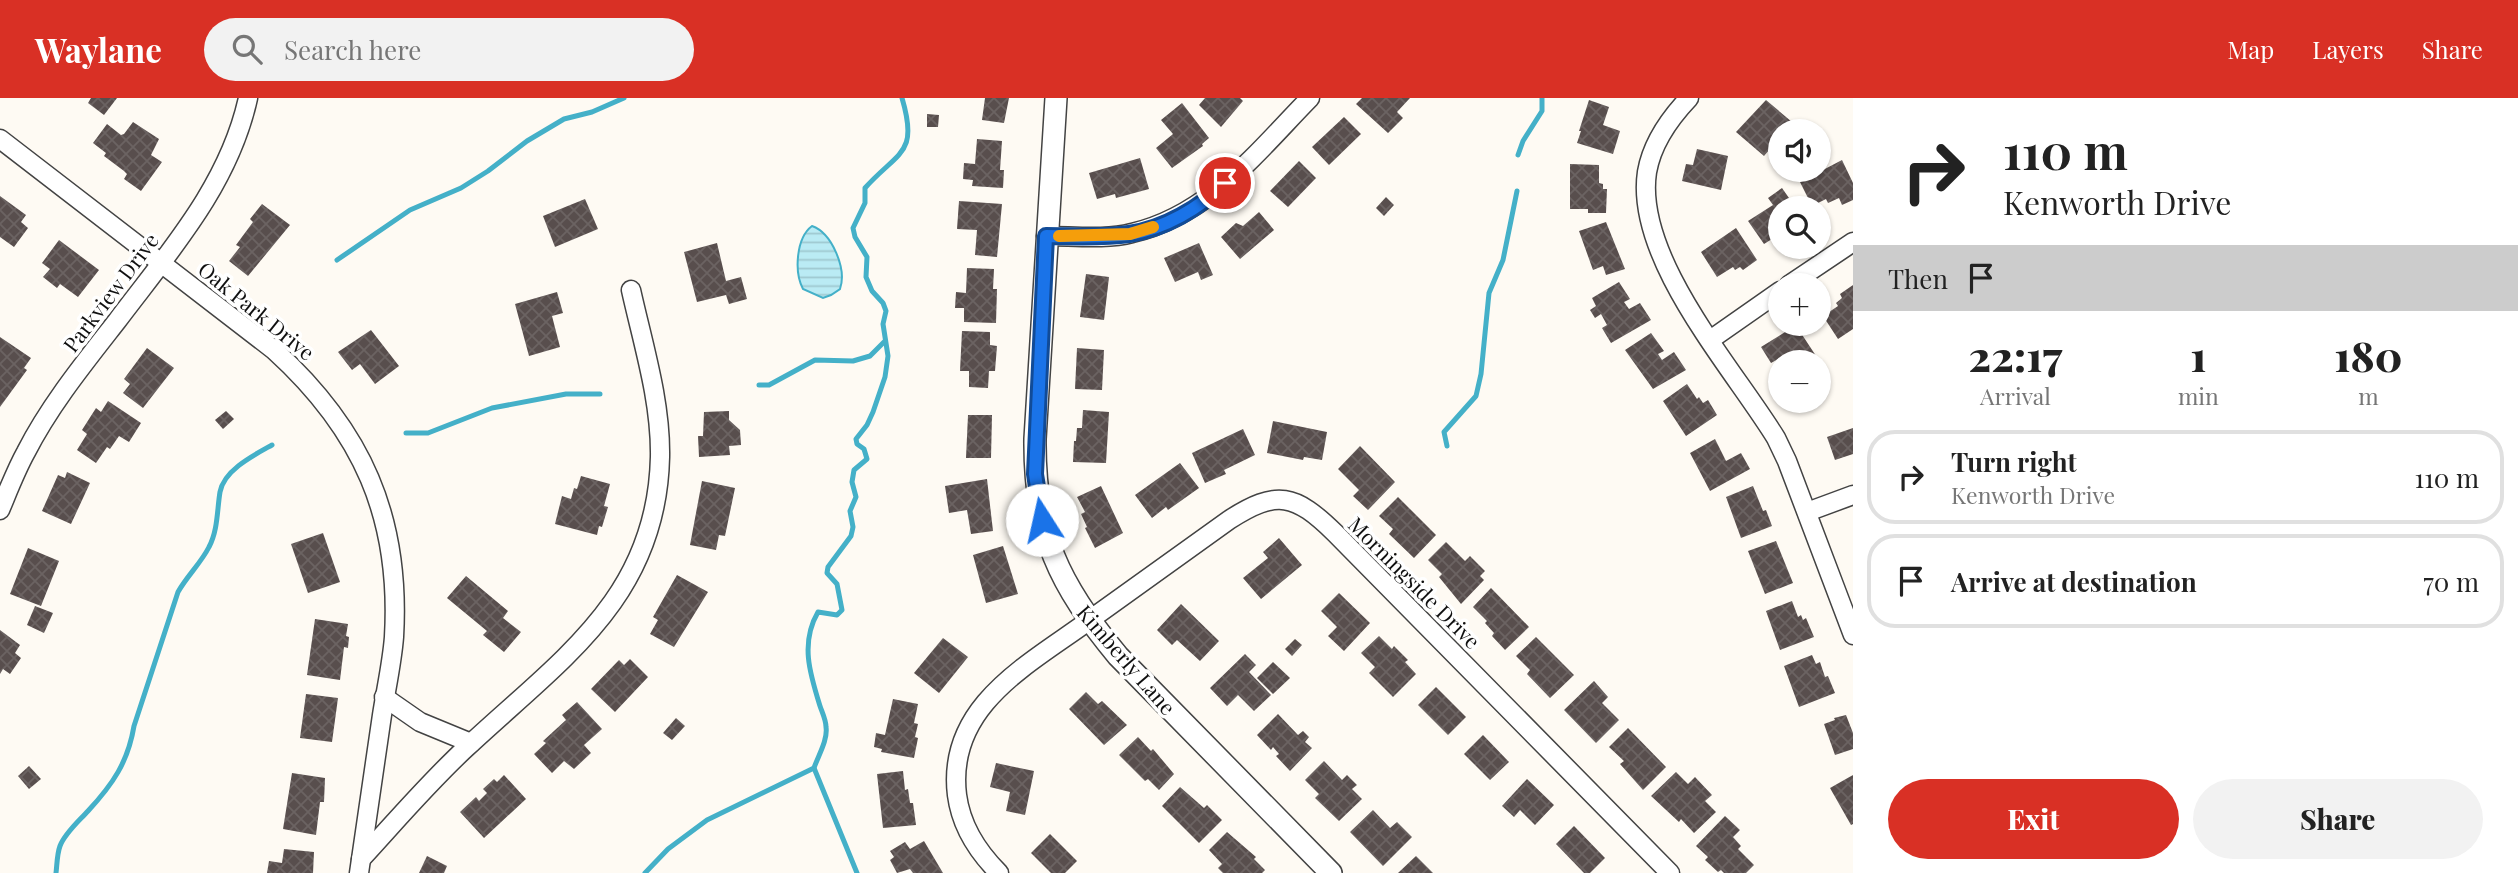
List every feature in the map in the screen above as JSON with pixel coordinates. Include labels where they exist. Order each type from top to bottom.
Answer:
[{"type":"street","name":"Parkview Drive","points":[[0,510],[26,451],[46,418],[162,264],[216,184],[234,146],[248,98]]},
{"type":"street","name":"Kimberly Lane","points":[[1056,98],[1046,236],[1035,474],[1039,506],[1053,553],[1069,591],[1089,621],[1135,673],[1331,873]]},
{"type":"street","points":[[1046,236],[1130,234],[1186,213],[1212,196],[1310,98]]},
{"type":"street","points":[[1689,98],[1666,125],[1655,147],[1647,170],[1647,209],[1672,278],[1776,438],[1853,635]]},
{"type":"street","name":"Oak Park Drive","points":[[0,139],[274,350],[305,379],[331,409],[351,439],[368,473],[382,512],[395,590],[394,639],[360,866]]},
{"type":"street","points":[[1806,273],[1853,242]]},
{"type":"street","points":[[360,866],[437,774],[590,632],[614,604],[634,569],[648,533],[657,496],[660,455],[658,421],[631,289]]},
{"type":"street","points":[[1710,340],[1768,299]]},
{"type":"street","points":[[1807,512],[1853,495]]},
{"type":"street","name":"Morningside Drive","points":[[999,873],[973,842],[958,805],[956,782],[962,742],[977,711],[991,695],[1032,662],[1254,504],[1284,500],[1300,505],[1335,533],[1670,873]]},
{"type":"street","points":[[384,697],[420,722],[471,743]]},
{"type":"water","points":[[812,226],[826,236],[836,253],[841,272],[840,289],[823,298],[803,289],[798,274],[800,247]]},
{"type":"building","points":[[91,98],[117,98],[104,115],[88,103]]},
{"type":"building","points":[[985,98],[1009,98],[1004,123],[982,120]]},
{"type":"building","points":[[1205,98],[1240,98],[1243,101],[1221,127],[1199,105]]},
{"type":"building","points":[[1362,98],[1410,98],[1397,112],[1403,118],[1388,133],[1356,104]]},
{"type":"building","points":[[1589,100],[1609,107],[1603,125],[1620,131],[1613,154],[1577,143]]},
{"type":"building","points":[[1766,100],[1788,119],[1768,119],[1768,151],[1764,156],[1736,132]]},
{"type":"building","points":[[1182,103],[1209,138],[1203,146],[1172,168],[1156,148],[1173,134],[1161,120]]},
{"type":"building","points":[[927,114],[939,115],[938,127],[927,127]]},
{"type":"building","points":[[1344,117],[1361,134],[1329,165],[1312,147]]},
{"type":"building","points":[[133,122],[159,139],[151,155],[162,162],[141,191],[124,179],[127,174],[104,156],[106,153],[93,143],[107,124],[121,135]]},
{"type":"building","points":[[977,139],[1002,141],[1000,170],[1004,170],[1003,188],[972,186],[973,180],[963,179],[964,163],[975,164]]},
{"type":"building","points":[[1697,149],[1728,156],[1721,190],[1682,181],[1686,164],[1693,165]]},
{"type":"building","points":[[1140,158],[1149,189],[1116,198],[1115,194],[1097,199],[1089,173]]},
{"type":"building","points":[[1842,160],[1853,183],[1853,200],[1842,205],[1839,198],[1831,202],[1831,196],[1807,196],[1800,182],[1831,182],[1831,166]]},
{"type":"building","points":[[1299,161],[1316,178],[1288,207],[1270,191]]},
{"type":"building","points":[[1570,164],[1599,165],[1599,183],[1603,184],[1603,189],[1607,189],[1606,213],[1570,209]]},
{"type":"building","points":[[1782,188],[1788,196],[1771,196]]},
{"type":"building","points":[[0,196],[26,215],[21,222],[28,228],[14,247],[0,237]]},
{"type":"building","points":[[1386,197],[1394,205],[1384,216],[1376,208]]},
{"type":"building","points":[[585,199],[598,229],[555,247],[543,216]]},
{"type":"building","points":[[959,201],[1002,204],[997,257],[975,255],[977,230],[957,229]]},
{"type":"building","points":[[262,204],[290,225],[248,276],[229,261],[240,247],[236,245],[253,222],[250,219]]},
{"type":"building","points":[[1768,208],[1768,242],[1764,244],[1748,221]]},
{"type":"building","points":[[1259,212],[1274,230],[1240,259],[1221,237],[1236,223],[1243,226]]},
{"type":"building","points":[[1606,222],[1625,269],[1606,275],[1603,266],[1593,270],[1579,231]]},
{"type":"building","points":[[1736,228],[1757,260],[1743,270],[1740,267],[1735,270],[1733,267],[1717,277],[1701,252]]},
{"type":"building","points":[[59,240],[99,270],[78,297],[60,284],[57,288],[43,277],[50,269],[42,263]]},
{"type":"building","points":[[717,243],[726,281],[741,277],[747,299],[729,304],[726,295],[697,302],[684,252]]},
{"type":"building","points":[[1199,243],[1213,275],[1201,280],[1198,272],[1175,282],[1164,258]]},
{"type":"building","points":[[967,268],[994,269],[993,289],[997,289],[996,323],[964,322],[964,308],[955,308],[956,292],[966,293]]},
{"type":"building","points":[[1086,274],[1109,277],[1104,320],[1080,317]]},
{"type":"building","points":[[1619,282],[1630,299],[1624,302],[1629,309],[1640,303],[1651,320],[1611,343],[1602,328],[1607,325],[1601,314],[1595,318],[1590,310],[1596,306],[1592,298]]},
{"type":"building","points":[[1853,285],[1853,329],[1838,339],[1831,328],[1831,311],[1838,306],[1836,303],[1842,298],[1840,294]]},
{"type":"building","points":[[557,292],[563,313],[552,316],[560,347],[529,356],[515,304]]},
{"type":"building","points":[[371,330],[399,366],[375,384],[360,364],[352,370],[338,352]]},
{"type":"building","points":[[962,331],[990,332],[990,345],[997,346],[995,371],[989,371],[988,388],[969,387],[969,371],[960,371]]},
{"type":"building","points":[[1651,333],[1664,351],[1658,354],[1662,360],[1674,352],[1686,370],[1653,389],[1625,350]]},
{"type":"building","points":[[1779,336],[1803,336],[1812,350],[1768,350],[1768,358],[1761,347]]},
{"type":"building","points":[[0,337],[31,358],[24,368],[27,370],[0,407]]},
{"type":"building","points":[[147,348],[174,368],[143,408],[123,393],[130,384],[124,379]]},
{"type":"building","points":[[1077,348],[1104,350],[1102,390],[1075,389]]},
{"type":"building","points":[[1687,384],[1697,399],[1699,397],[1703,403],[1708,400],[1717,415],[1686,436],[1663,401]]},
{"type":"building","points":[[108,401],[141,423],[129,442],[119,436],[96,463],[77,450],[87,434],[82,430],[96,408],[101,412]]},
{"type":"building","points":[[1083,410],[1109,412],[1106,463],[1073,462],[1074,441],[1077,428],[1082,428]]},
{"type":"building","points":[[226,411],[234,419],[223,429],[215,420]]},
{"type":"building","points":[[729,411],[729,420],[740,430],[741,445],[729,446],[730,455],[699,457],[698,436],[703,436],[704,412]]},
{"type":"building","points":[[968,415],[992,415],[991,458],[966,458]]},
{"type":"building","points":[[1273,421],[1327,432],[1322,460],[1304,457],[1303,460],[1267,453]]},
{"type":"building","points":[[1853,428],[1853,454],[1835,460],[1827,437]]},
{"type":"building","points":[[1243,429],[1255,455],[1224,470],[1226,474],[1205,483],[1192,453]]},
{"type":"building","points":[[1715,439],[1726,461],[1741,453],[1750,469],[1710,491],[1690,453]]},
{"type":"building","points":[[1360,446],[1395,482],[1368,510],[1353,496],[1359,490],[1338,469]]},
{"type":"building","points":[[1180,463],[1199,488],[1152,518],[1135,495]]},
{"type":"building","points":[[67,472],[90,483],[71,524],[42,511],[58,475],[65,478]]},
{"type":"building","points":[[581,476],[610,484],[604,506],[608,507],[597,535],[555,524],[562,496],[571,499]]},
{"type":"building","points":[[987,479],[993,531],[971,534],[967,510],[949,513],[945,486]]},
{"type":"building","points":[[702,481],[735,488],[725,536],[719,535],[716,550],[690,545]]},
{"type":"building","points":[[1101,486],[1123,533],[1095,548],[1085,528],[1087,527],[1081,514],[1085,512],[1077,497]]},
{"type":"building","points":[[1753,486],[1772,526],[1741,538],[1726,497]]},
{"type":"building","points":[[1398,497],[1436,535],[1414,558],[1389,534],[1393,529],[1379,516]]},
{"type":"building","points":[[323,533],[340,582],[308,593],[291,544]]},
{"type":"building","points":[[1279,538],[1302,565],[1261,599],[1243,578],[1268,558],[1263,552]]},
{"type":"building","points":[[1776,541],[1793,583],[1765,594],[1748,551]]},
{"type":"building","points":[[1446,542],[1465,561],[1470,556],[1485,571],[1480,576],[1484,580],[1461,604],[1439,577],[1442,574],[1428,560]]},
{"type":"building","points":[[1003,546],[1018,594],[986,603],[973,555]]},
{"type":"building","points":[[28,548],[59,561],[41,606],[10,594]]},
{"type":"building","points":[[677,575],[708,592],[674,647],[650,634],[658,620],[653,617]]},
{"type":"building","points":[[466,576],[508,611],[503,618],[521,632],[504,652],[483,635],[487,631],[447,598]]},
{"type":"building","points":[[1491,588],[1529,627],[1505,650],[1492,636],[1494,633],[1485,623],[1487,621],[1473,607]]},
{"type":"building","points":[[1339,593],[1370,623],[1344,651],[1328,636],[1337,627],[1321,611]]},
{"type":"building","points":[[1792,601],[1798,617],[1801,615],[1803,620],[1806,618],[1814,637],[1780,650],[1766,611]]},
{"type":"building","points":[[1181,604],[1219,641],[1200,661],[1177,640],[1172,645],[1157,630]]},
{"type":"building","points":[[35,606],[53,613],[44,633],[27,625]]},
{"type":"building","points":[[315,619],[348,624],[348,648],[344,647],[340,680],[307,675]]},
{"type":"building","points":[[0,630],[20,645],[15,653],[21,658],[10,674],[3,669],[0,674]]},
{"type":"building","points":[[1379,636],[1408,660],[1405,662],[1416,674],[1393,697],[1369,673],[1375,667],[1361,653]]},
{"type":"building","points":[[1536,637],[1574,675],[1550,698],[1527,674],[1530,670],[1516,656]]},
{"type":"building","points":[[943,638],[968,657],[939,693],[914,673]]},
{"type":"building","points":[[1295,639],[1302,645],[1292,656],[1285,649]]},
{"type":"building","points":[[1245,654],[1256,665],[1249,672],[1271,695],[1254,711],[1238,695],[1227,706],[1210,688]]},
{"type":"building","points":[[1812,655],[1816,664],[1820,662],[1835,693],[1799,707],[1784,666]]},
{"type":"building","points":[[630,659],[648,677],[615,712],[591,689],[619,660],[624,665]]},
{"type":"building","points":[[1273,662],[1290,678],[1273,694],[1257,678]]},
{"type":"building","points":[[1594,681],[1608,697],[1602,703],[1619,720],[1596,743],[1564,710]]},
{"type":"building","points":[[1436,687],[1466,717],[1448,735],[1418,705]]},
{"type":"building","points":[[1086,692],[1098,704],[1102,701],[1127,725],[1104,745],[1069,709]]},
{"type":"building","points":[[306,694],[338,698],[332,742],[300,738]]},
{"type":"building","points":[[893,699],[918,704],[914,723],[918,724],[915,737],[918,738],[914,758],[881,752],[882,749],[874,747],[876,733],[885,735]]},
{"type":"building","points":[[577,702],[602,729],[584,745],[591,753],[574,769],[564,761],[552,773],[534,754],[546,743],[543,741],[566,720],[562,715]]},
{"type":"building","points":[[1278,714],[1298,735],[1303,731],[1309,737],[1305,742],[1312,748],[1290,771],[1276,756],[1279,754],[1273,747],[1271,750],[1257,735]]},
{"type":"building","points":[[1846,715],[1853,733],[1853,749],[1835,755],[1824,724]]},
{"type":"building","points":[[676,718],[685,726],[672,740],[663,733]]},
{"type":"building","points":[[1628,728],[1666,767],[1643,790],[1620,764],[1624,761],[1609,747]]},
{"type":"building","points":[[1483,735],[1509,762],[1490,780],[1464,754]]},
{"type":"building","points":[[1138,737],[1151,751],[1153,749],[1174,774],[1159,790],[1148,779],[1145,781],[1119,755]]},
{"type":"building","points":[[1324,761],[1342,780],[1347,775],[1357,785],[1352,789],[1362,799],[1339,821],[1315,798],[1319,794],[1305,780]]},
{"type":"building","points":[[996,763],[1034,771],[1025,815],[1006,811],[1010,792],[990,787]]},
{"type":"building","points":[[29,766],[41,779],[29,789],[18,776]]},
{"type":"building","points":[[903,771],[905,790],[908,789],[910,803],[913,803],[916,825],[883,828],[877,774]]},
{"type":"building","points":[[1676,772],[1688,784],[1695,777],[1712,795],[1705,801],[1716,812],[1694,833],[1681,819],[1679,822],[1651,796]]},
{"type":"building","points":[[292,773],[325,778],[324,802],[320,802],[316,835],[283,829]]},
{"type":"building","points":[[504,775],[526,799],[484,838],[460,812],[476,797],[479,801],[487,793],[483,789],[494,779],[497,782]]},
{"type":"building","points":[[1853,775],[1853,824],[1851,825],[1830,788]]},
{"type":"building","points":[[1527,779],[1554,805],[1535,825],[1520,810],[1514,817],[1502,806]]},
{"type":"building","points":[[1180,787],[1204,808],[1207,805],[1222,820],[1199,843],[1162,806]]},
{"type":"building","points":[[1373,810],[1390,828],[1397,822],[1412,837],[1383,866],[1350,832]]},
{"type":"building","points":[[1725,816],[1740,830],[1733,837],[1741,846],[1738,849],[1754,865],[1746,873],[1724,873],[1721,870],[1718,872],[1705,860],[1708,857],[1696,846]]},
{"type":"building","points":[[1574,826],[1605,858],[1590,873],[1584,873],[1556,844]]},
{"type":"building","points":[[1227,832],[1256,857],[1254,859],[1265,870],[1262,873],[1223,873],[1218,868],[1222,864],[1209,850]]},
{"type":"building","points":[[1050,834],[1077,861],[1065,873],[1051,873],[1031,853]]},
{"type":"building","points":[[924,841],[943,873],[913,873],[910,869],[897,873],[890,860],[894,857],[890,851],[905,842],[910,849]]},
{"type":"building","points":[[284,849],[314,852],[313,873],[267,873],[269,861],[282,863]]},
{"type":"building","points":[[427,856],[447,866],[444,873],[419,873]]},
{"type":"building","points":[[1416,856],[1433,873],[1398,873]]},
{"type":"waterway","points":[[337,260],[410,210],[461,188],[527,141],[564,119],[592,112],[624,98]]},
{"type":"waterway","points":[[857,873],[814,768],[824,743],[826,727],[810,670],[808,647],[809,635],[818,612],[837,615],[842,610],[837,584],[827,573],[828,567],[851,536],[853,527],[850,511],[856,497],[852,482],[854,470],[867,459],[864,449],[857,444],[856,439],[867,425],[885,377],[888,356],[883,324],[886,311],[866,277],[867,257],[855,237],[853,228],[865,203],[865,188],[896,158],[906,142],[907,117],[902,98]]},
{"type":"waterway","points":[[1518,155],[1523,141],[1542,111],[1542,98]]},
{"type":"waterway","points":[[1447,446],[1444,432],[1476,396],[1481,374],[1489,293],[1503,260],[1517,191]]},
{"type":"waterway","points":[[759,385],[769,385],[815,360],[853,361],[870,356],[884,342]]},
{"type":"waterway","points":[[406,433],[428,433],[492,408],[566,394],[600,394]]},
{"type":"waterway","points":[[56,873],[62,841],[105,791],[128,751],[178,592],[212,540],[223,484],[233,470],[272,445]]},
{"type":"waterway","points":[[645,873],[668,849],[707,820],[814,768]]},
{"type":"slow traffic","points":[[1059,236],[1130,234],[1153,227]]},
{"type":"route","points":[[1042,520],[1035,474],[1035,439],[1046,236],[1130,234],[1186,213],[1212,196],[1225,183]]}]
